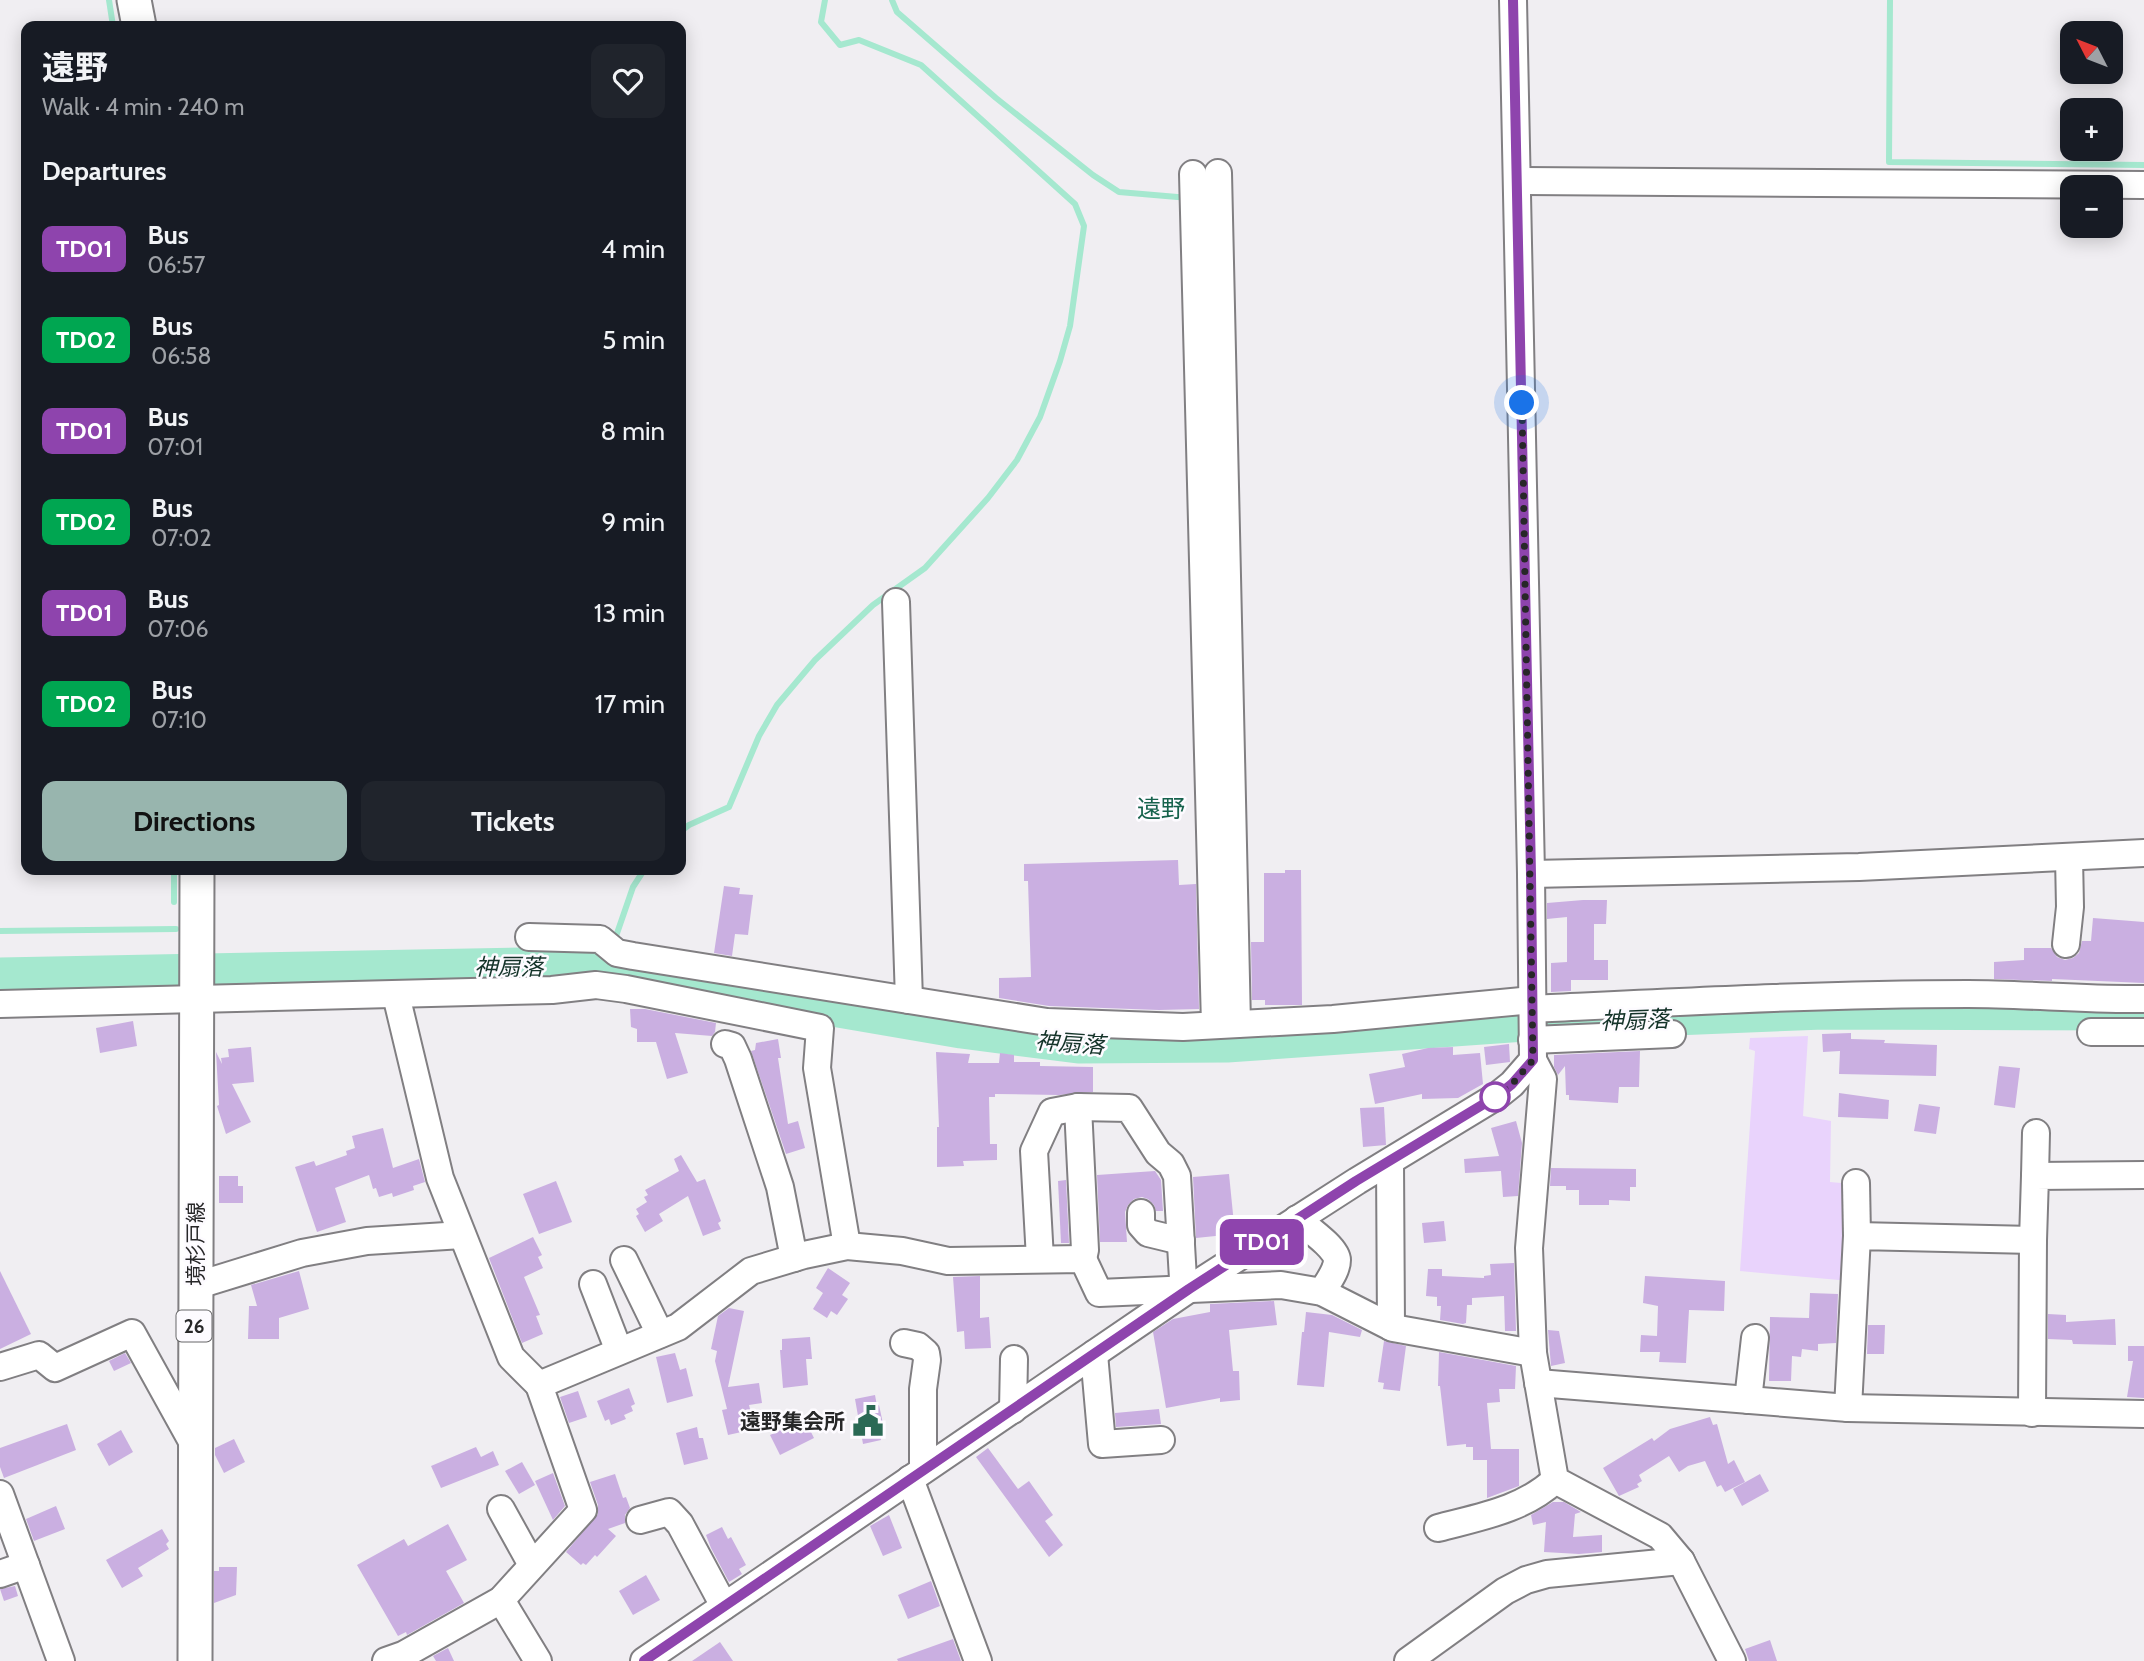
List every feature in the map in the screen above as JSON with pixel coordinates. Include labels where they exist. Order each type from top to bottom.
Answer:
[{"type":"main road","points":[[134,0],[138,21]]},
{"type":"main road","name":"境杉戸線","points":[[195,1661],[197,875]]},
{"type":"street","points":[[1513,0],[1531,874],[1532,1050],[1543,1079],[1529,1248],[1532,1353],[1555,1480]]},
{"type":"street","points":[[1205,173],[1226,1025]]},
{"type":"street","points":[[1517,181],[2144,185]]},
{"type":"street","points":[[896,602],[909,1000]]},
{"type":"street","points":[[1531,874],[1860,867],[2144,853]]},
{"type":"street","points":[[2066,944],[2070,907],[2069,857]]},
{"type":"street","points":[[529,937],[600,939],[617,953],[633,956],[1047,1022],[1183,1027],[1532,1004],[1883,995],[1972,994],[2095,1000],[2144,999]]},
{"type":"street","points":[[626,989],[633,956]]},
{"type":"street","points":[[0,1004],[197,995],[396,995],[552,990],[596,985],[820,1028],[817,1068],[847,1246]]},
{"type":"street","points":[[386,1661],[404,1656],[501,1601],[583,1510],[539,1385],[511,1357],[440,1178],[396,995]]},
{"type":"street","points":[[2091,1031],[2144,1032]]},
{"type":"street","points":[[1532,1050],[1672,1034]]},
{"type":"street","points":[[725,1044],[732,1046],[738,1059],[780,1187],[794,1258]]},
{"type":"street","points":[[644,1661],[1189,1289],[1497,1096],[1512,1084],[1532,1050]]},
{"type":"street","points":[[1040,1259],[1034,1151],[1052,1112],[1078,1107],[1129,1108],[1158,1153],[1171,1164],[1177,1176],[1183,1279],[1189,1289]]},
{"type":"street","points":[[1078,1107],[1085,1250],[1083,1259],[1099,1293],[1281,1285],[1322,1292],[1391,1327],[1532,1353]]},
{"type":"street","points":[[2032,1413],[2036,1133]]},
{"type":"street","points":[[1390,1162],[1391,1327]]},
{"type":"street","points":[[2035,1176],[2144,1175]]},
{"type":"street","points":[[1849,1408],[1857,1236],[1856,1182]]},
{"type":"street","points":[[1141,1213],[1141,1225],[1148,1233],[1181,1241]]},
{"type":"street","points":[[1297,1219],[1334,1251],[1337,1260],[1322,1292]]},
{"type":"street","points":[[195,1286],[302,1253],[367,1241],[462,1235]]},
{"type":"street","points":[[1857,1236],[2033,1240]]},
{"type":"street","points":[[539,1385],[678,1327],[751,1271],[794,1258],[847,1246],[902,1251],[948,1261],[1083,1259]]},
{"type":"street","points":[[625,1260],[660,1334]]},
{"type":"street","points":[[593,1284],[619,1351]]},
{"type":"street","points":[[0,1367],[39,1355],[55,1368],[132,1333],[194,1445]]},
{"type":"street","points":[[1748,1400],[1755,1338]]},
{"type":"street","points":[[904,1343],[918,1346],[926,1353],[916,1475],[978,1661]]},
{"type":"street","points":[[1094,1354],[1102,1444],[1161,1440]]},
{"type":"street","points":[[1013,1410],[1014,1359]]},
{"type":"street","points":[[1538,1383],[1849,1408],[2144,1414]]},
{"type":"street","points":[[1438,1528],[1520,1505],[1542,1493],[1555,1480]]},
{"type":"street","points":[[1555,1480],[1660,1536],[1681,1562],[1732,1661]]},
{"type":"street","points":[[0,1494],[61,1661]]},
{"type":"street","points":[[501,1509],[532,1565]]},
{"type":"street","points":[[640,1520],[669,1513],[673,1516],[680,1524],[724,1606]]},
{"type":"street","points":[[1408,1661],[1505,1591],[1526,1580],[1547,1574],[1681,1562]]},
{"type":"street","points":[[0,1574],[26,1565]]},
{"type":"street","points":[[501,1601],[538,1661]]},
{"type":"shaded area","points":[[1808,1036],[1803,1116],[1831,1121],[1830,1182],[1852,1184],[1850,1281],[1740,1271],[1755,1051],[1749,1049],[1750,1038]]},
{"type":"building","points":[[1178,860],[1179,885],[1196,884],[1199,1009],[1049,1006],[999,998],[999,978],[1031,977],[1028,881],[1024,881],[1024,864]]},
{"type":"building","points":[[1285,870],[1301,870],[1302,1005],[1265,1005],[1265,1000],[1252,1000],[1251,942],[1264,942],[1264,873],[1285,873]]},
{"type":"building","points":[[724,886],[740,888],[739,894],[753,895],[748,935],[735,934],[732,956],[714,953]]},
{"type":"building","points":[[1607,900],[1606,924],[1594,924],[1594,960],[1608,960],[1608,980],[1571,980],[1571,991],[1551,992],[1551,963],[1567,962],[1567,917],[1547,919],[1547,903]]},
{"type":"building","points":[[2093,918],[2144,922],[2144,983],[1994,979],[1994,962],[2024,960],[2024,948],[2051,948],[2057,957],[2065,960],[2073,958],[2079,953],[2082,941],[2091,941]]},
{"type":"building","points":[[630,1009],[645,1009],[716,1023],[715,1032],[712,1036],[675,1033],[688,1073],[667,1079],[656,1042],[637,1042],[637,1029],[631,1027]]},
{"type":"building","points":[[133,1021],[137,1046],[100,1053],[96,1028]]},
{"type":"building","points":[[1851,1033],[1851,1039],[1937,1045],[1936,1076],[1839,1074],[1840,1051],[1823,1052],[1822,1034]]},
{"type":"building","points":[[778,1039],[781,1058],[778,1058],[788,1124],[798,1121],[805,1148],[786,1154],[751,1051],[755,1050],[756,1043]]},
{"type":"building","points":[[1509,1044],[1510,1062],[1486,1065],[1484,1047]]},
{"type":"building","points":[[251,1047],[254,1082],[232,1084],[251,1122],[226,1134],[217,1106],[216,1052],[222,1064],[221,1058],[229,1057],[228,1049]]},
{"type":"building","points":[[1453,1047],[1453,1055],[1480,1053],[1483,1084],[1458,1098],[1422,1099],[1422,1094],[1375,1104],[1369,1074],[1405,1067],[1402,1054],[1428,1048]]},
{"type":"building","points":[[1640,1051],[1639,1087],[1619,1087],[1618,1103],[1569,1100],[1569,1095],[1566,1095],[1565,1066],[1558,1075],[1554,1067],[1554,1055]]},
{"type":"building","points":[[936,1052],[970,1054],[968,1063],[999,1063],[1000,1053],[1014,1055],[1014,1062],[1040,1062],[1040,1066],[1093,1067],[1093,1092],[1059,1095],[995,1094],[995,1097],[989,1097],[990,1144],[997,1144],[997,1160],[963,1161],[964,1166],[937,1167],[939,1127]]},
{"type":"building","points":[[1999,1066],[2020,1068],[2015,1108],[1994,1105]]},
{"type":"building","points":[[1839,1093],[1889,1100],[1888,1119],[1838,1117]]},
{"type":"building","points":[[1919,1104],[1940,1107],[1936,1134],[1914,1131]]},
{"type":"building","points":[[1384,1107],[1386,1145],[1363,1147],[1360,1108]]},
{"type":"building","points":[[1516,1121],[1522,1143],[1518,1196],[1503,1197],[1501,1171],[1465,1173],[1464,1159],[1499,1156],[1491,1128]]},
{"type":"building","points":[[383,1128],[393,1168],[419,1159],[425,1182],[413,1186],[414,1190],[393,1197],[392,1193],[379,1197],[376,1188],[373,1189],[369,1175],[335,1188],[346,1222],[317,1232],[295,1167],[314,1161],[316,1166],[347,1155],[346,1151],[355,1148],[352,1136]]},
{"type":"building","points":[[681,1155],[697,1182],[705,1179],[721,1221],[718,1223],[721,1229],[703,1236],[688,1196],[659,1214],[663,1221],[645,1232],[636,1216],[639,1214],[636,1209],[647,1202],[644,1197],[648,1195],[645,1190],[679,1171],[674,1159]]},
{"type":"building","points":[[1551,1168],[1636,1169],[1636,1187],[1630,1187],[1630,1201],[1609,1200],[1609,1205],[1579,1205],[1579,1190],[1566,1190],[1566,1186],[1550,1186]]},
{"type":"building","points":[[1155,1171],[1161,1180],[1163,1211],[1156,1211],[1148,1199],[1134,1199],[1125,1212],[1127,1242],[1100,1242],[1097,1175]]},
{"type":"building","points":[[1229,1174],[1235,1234],[1196,1238],[1193,1177]]},
{"type":"building","points":[[219,1176],[238,1176],[238,1186],[243,1186],[243,1203],[219,1203]]},
{"type":"building","points":[[1066,1180],[1069,1243],[1061,1243],[1058,1181]]},
{"type":"building","points":[[556,1181],[572,1222],[539,1234],[523,1194]]},
{"type":"building","points":[[1444,1221],[1446,1241],[1424,1243],[1422,1223]]},
{"type":"building","points":[[533,1237],[542,1255],[538,1257],[543,1268],[524,1277],[540,1315],[536,1316],[543,1334],[522,1343],[489,1258]]},
{"type":"building","points":[[1514,1263],[1516,1331],[1505,1331],[1504,1296],[1472,1298],[1472,1305],[1467,1305],[1466,1323],[1463,1324],[1440,1320],[1441,1306],[1437,1306],[1437,1297],[1426,1296],[1428,1269],[1442,1269],[1442,1276],[1484,1278],[1491,1275],[1490,1264]]},
{"type":"building","points":[[828,1268],[850,1283],[842,1295],[848,1299],[837,1315],[831,1311],[827,1318],[813,1309],[823,1293],[816,1288]]},
{"type":"building","points":[[0,1271],[31,1334],[0,1349]]},
{"type":"building","points":[[299,1271],[309,1309],[279,1318],[279,1339],[248,1339],[249,1306],[257,1306],[251,1285]]},
{"type":"building","points":[[980,1276],[980,1318],[989,1317],[991,1348],[965,1349],[964,1331],[957,1332],[953,1277]]},
{"type":"building","points":[[1645,1276],[1725,1281],[1724,1311],[1689,1310],[1686,1363],[1659,1362],[1660,1352],[1640,1352],[1641,1335],[1657,1336],[1658,1306],[1643,1303]]},
{"type":"building","points":[[1810,1293],[1838,1294],[1836,1343],[1818,1344],[1818,1351],[1802,1349],[1801,1357],[1792,1356],[1791,1381],[1769,1381],[1770,1317],[1809,1318]]},
{"type":"building","points":[[1274,1301],[1277,1325],[1229,1330],[1233,1371],[1239,1371],[1240,1400],[1220,1402],[1220,1398],[1166,1408],[1153,1332],[1173,1319],[1210,1312],[1210,1304]]},
{"type":"building","points":[[729,1308],[744,1311],[728,1387],[759,1383],[762,1403],[749,1405],[755,1429],[728,1435],[722,1410],[727,1409],[715,1361],[717,1351],[711,1349],[718,1316]]},
{"type":"building","points":[[1306,1312],[1332,1315],[1362,1330],[1360,1337],[1329,1332],[1324,1387],[1297,1385]]},
{"type":"building","points":[[2048,1314],[2066,1315],[2066,1322],[2115,1319],[2116,1345],[2073,1344],[2072,1340],[2048,1339]]},
{"type":"building","points":[[1868,1325],[1885,1325],[1884,1354],[1867,1354]]},
{"type":"building","points":[[1548,1330],[1559,1331],[1565,1363],[1551,1366]]},
{"type":"building","points":[[810,1337],[812,1359],[806,1359],[808,1385],[783,1388],[780,1350],[782,1339]]},
{"type":"building","points":[[1384,1341],[1406,1346],[1400,1391],[1383,1389],[1384,1383],[1378,1382]]},
{"type":"building","points":[[2128,1346],[2144,1346],[2144,1398],[2127,1397],[2133,1361],[2128,1361]]},
{"type":"building","points":[[1439,1352],[1516,1366],[1515,1389],[1499,1389],[1500,1402],[1487,1403],[1491,1449],[1519,1449],[1519,1486],[1487,1498],[1487,1460],[1473,1460],[1473,1447],[1466,1447],[1466,1444],[1447,1446],[1438,1386]]},
{"type":"building","points":[[125,1353],[131,1363],[114,1371],[109,1361]]},
{"type":"building","points":[[675,1353],[680,1370],[686,1368],[693,1396],[667,1403],[656,1357]]},
{"type":"building","points":[[629,1388],[635,1404],[631,1406],[633,1411],[624,1415],[626,1419],[611,1425],[609,1419],[605,1421],[597,1401]]},
{"type":"building","points":[[578,1391],[587,1417],[569,1423],[560,1397]]},
{"type":"building","points":[[875,1395],[885,1433],[880,1434],[881,1440],[863,1444],[855,1399]]},
{"type":"building","points":[[1159,1409],[1161,1424],[1116,1427],[1115,1413]]},
{"type":"building","points":[[815,1414],[821,1427],[811,1432],[814,1438],[780,1455],[770,1435]]},
{"type":"building","points":[[1710,1417],[1713,1425],[1717,1424],[1728,1464],[1734,1460],[1745,1482],[1725,1492],[1721,1485],[1717,1487],[1705,1461],[1679,1472],[1669,1456],[1639,1475],[1642,1481],[1637,1484],[1639,1487],[1619,1496],[1603,1468],[1652,1438],[1654,1441],[1670,1429]]},
{"type":"building","points":[[67,1424],[76,1450],[4,1478],[0,1467],[0,1448]]},
{"type":"building","points":[[697,1427],[708,1459],[684,1465],[676,1433]]},
{"type":"building","points":[[121,1430],[133,1452],[109,1466],[97,1444]]},
{"type":"building","points":[[234,1439],[245,1462],[224,1473],[215,1455],[215,1448]]},
{"type":"building","points":[[476,1447],[481,1457],[493,1451],[499,1465],[441,1488],[431,1466]]},
{"type":"building","points":[[988,1448],[1018,1489],[1029,1481],[1053,1515],[1045,1521],[1063,1545],[1049,1557],[976,1457]]},
{"type":"building","points":[[522,1462],[535,1485],[519,1494],[505,1471]]},
{"type":"building","points":[[553,1473],[565,1506],[553,1520],[535,1481]]},
{"type":"building","points":[[615,1474],[623,1498],[626,1497],[630,1508],[625,1515],[625,1523],[608,1529],[616,1536],[597,1557],[595,1555],[586,1565],[581,1565],[566,1552],[598,1514],[598,1505],[590,1482]]},
{"type":"building","points":[[1760,1474],[1769,1491],[1742,1506],[1733,1489]]},
{"type":"building","points":[[1553,1502],[1564,1502],[1581,1512],[1575,1514],[1573,1537],[1602,1535],[1602,1552],[1544,1552],[1546,1522],[1533,1525],[1531,1515]]},
{"type":"building","points":[[56,1506],[65,1529],[34,1541],[26,1519]]},
{"type":"building","points":[[889,1515],[902,1548],[883,1556],[870,1526]]},
{"type":"building","points":[[448,1524],[467,1560],[446,1571],[464,1603],[407,1635],[406,1632],[398,1636],[357,1565],[404,1539],[408,1546]]},
{"type":"building","points":[[722,1527],[728,1539],[731,1537],[746,1565],[739,1569],[742,1574],[729,1582],[706,1535]]},
{"type":"building","points":[[162,1529],[169,1541],[166,1544],[169,1549],[138,1568],[143,1576],[122,1588],[106,1560]]},
{"type":"building","points":[[219,1567],[237,1567],[236,1595],[214,1603],[214,1571],[219,1571]]},
{"type":"building","points":[[646,1575],[660,1600],[633,1615],[619,1591]]},
{"type":"building","points":[[931,1581],[940,1606],[908,1619],[898,1595]]},
{"type":"building","points":[[15,1586],[18,1596],[4,1601],[0,1589]]},
{"type":"building","points":[[953,1639],[961,1661],[897,1659]]},
{"type":"building","points":[[1770,1640],[1777,1661],[1749,1661],[1745,1649]]},
{"type":"building","points":[[720,1642],[733,1661],[692,1661]]},
{"type":"building","points":[[448,1648],[454,1661],[436,1661],[433,1656]]},
{"type":"waterway","points":[[109,0],[112,21]]},
{"type":"waterway","points":[[686,827],[729,807],[759,736],[777,705],[815,660],[873,605],[925,568],[988,498],[1017,460],[1040,417],[1070,326],[1084,226],[1075,204],[921,65],[859,40],[840,45],[821,22],[825,0]]},
{"type":"waterway","points":[[892,0],[897,12],[996,98],[1093,175],[1119,192],[1189,198]]},
{"type":"waterway","points":[[1890,0],[1889,162],[2144,165]]},
{"type":"waterway","points":[[174,875],[174,902]]},
{"type":"waterway","points":[[614,942],[633,887],[641,875]]},
{"type":"waterway","points":[[0,931],[176,929]]},
{"type":"waterway","points":[[605,970],[610,956]]},
{"type":"waterway","name":"神扇落","points":[[0,975],[521,965],[605,970],[961,1031],[1078,1046],[1227,1045],[1527,1024],[1823,1012],[2144,1013]]},
{"type":"waterway","points":[[1226,1030],[1227,1045]]},
{"type":"bus line","name":"TD01","points":[[644,1661],[1189,1289],[1356,1181],[1497,1096],[1512,1084],[1533,1060],[1513,0]]},
{"type":"place","name":"遠野集会所","points":[[868,1421]]},
{"type":"district","name":"遠野","points":[[1161,808]]},
{"type":"route","points":[[1495,1097],[1512,1084],[1533,1060],[1522,403]]}]
